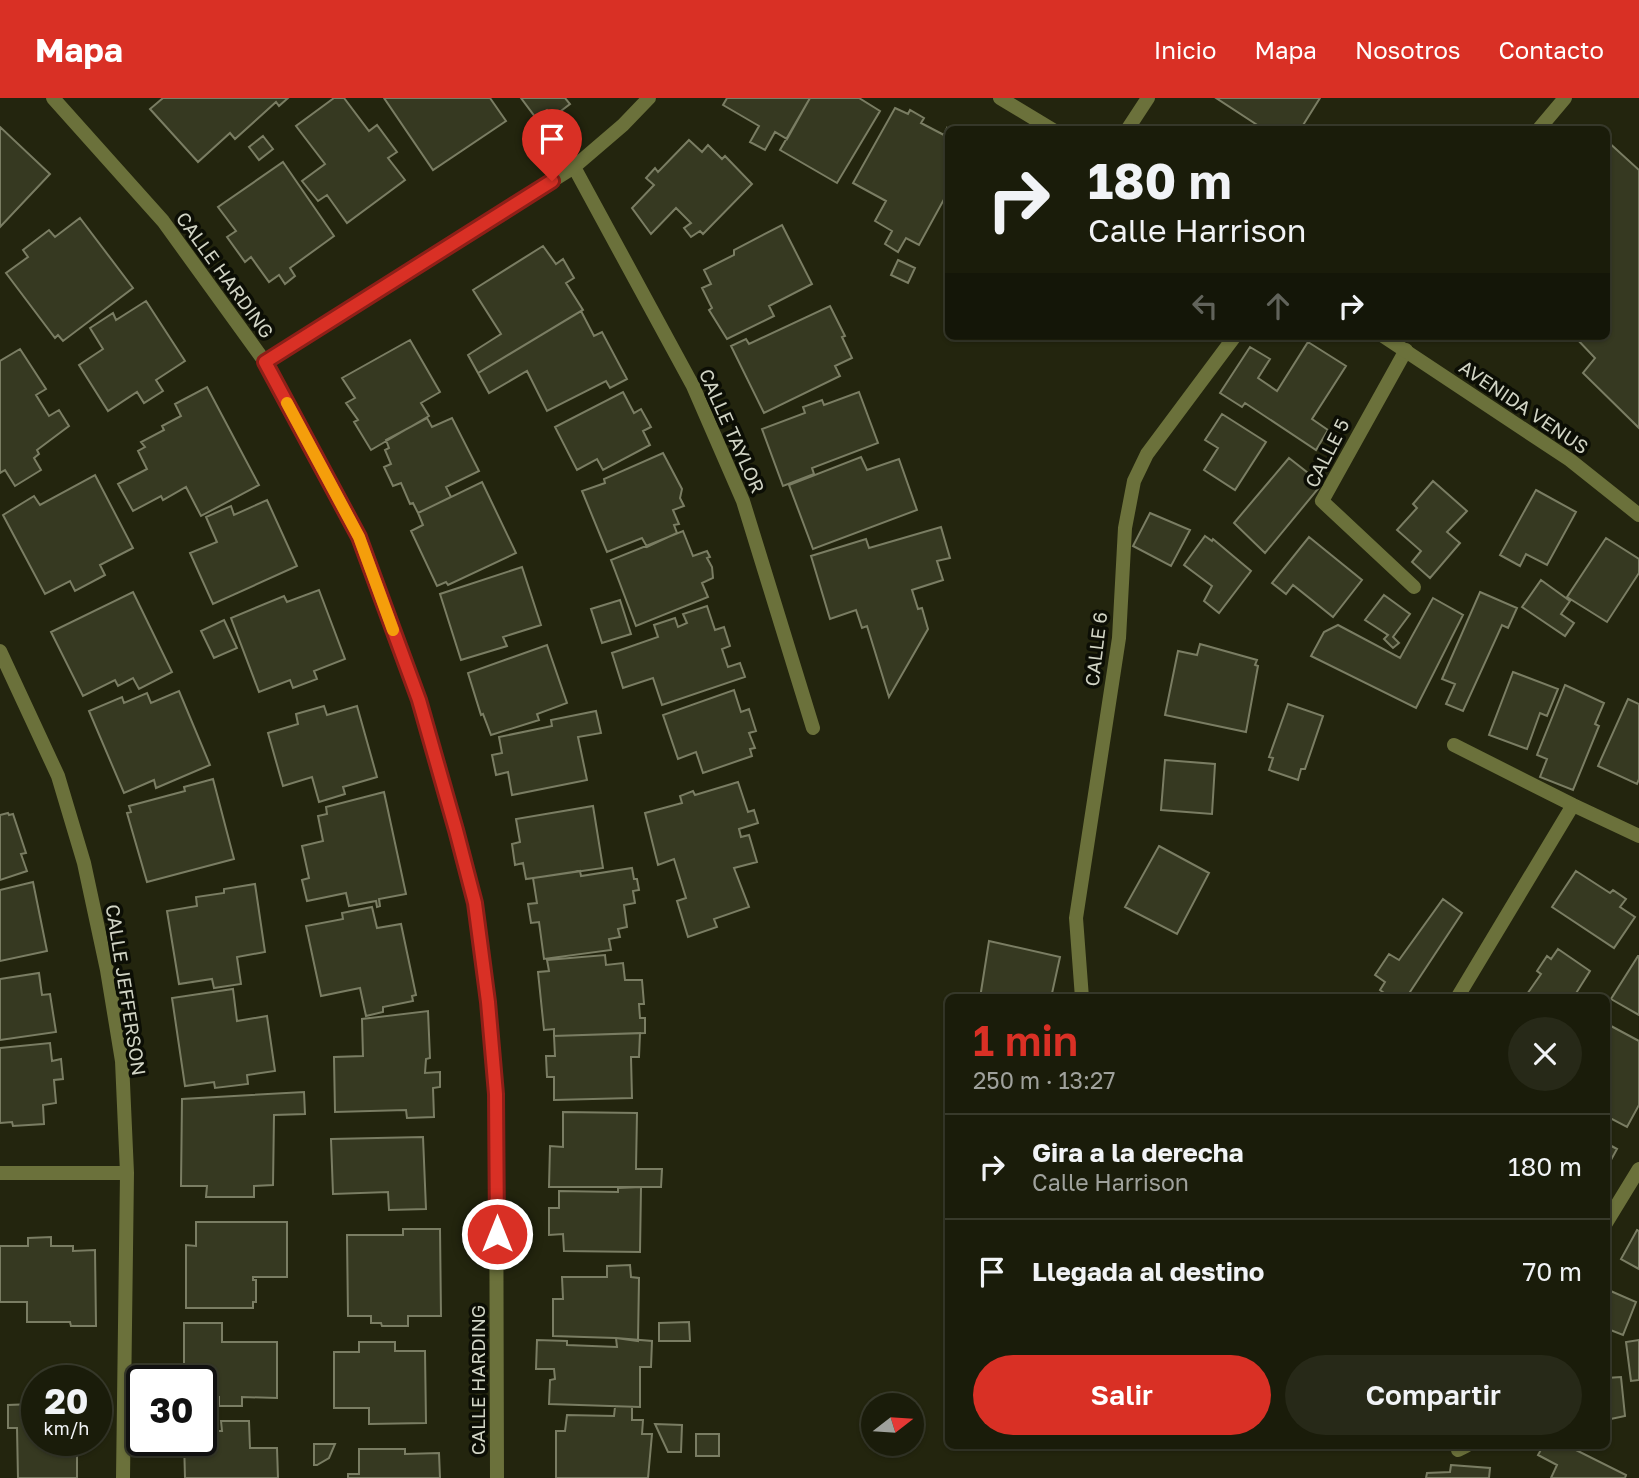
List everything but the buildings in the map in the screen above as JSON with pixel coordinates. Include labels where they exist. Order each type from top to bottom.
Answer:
[{"type":"street","name":"CALLE HARDING","points":[[53,98],[163,221],[265,362],[359,537],[419,700],[475,903],[488,1002],[496,1094],[497,1478]]},
{"type":"street","points":[[265,362],[574,167],[623,125],[649,98]]},
{"type":"street","points":[[1000,98],[1046,126]]},
{"type":"street","points":[[1130,126],[1148,98]]},
{"type":"street","points":[[1541,126],[1565,98]]},
{"type":"street","name":"CALLE TAYLOR","points":[[574,167],[693,386],[743,501],[813,728]]},
{"type":"street","name":"CALLE 6","points":[[1082,994],[1076,918],[1119,638],[1125,528],[1134,481],[1147,454],[1232,340]]},
{"type":"street","name":"AVENIDA VENUS","points":[[1390,340],[1570,460],[1639,515]]},
{"type":"street","name":"CALLE 5","points":[[1406,350],[1349,447],[1322,501],[1414,587]]},
{"type":"street","name":"CALLE JEFFERSON","points":[[0,651],[22,693],[58,776],[84,863],[107,970],[122,1061],[127,1173],[123,1478]]},
{"type":"street","points":[[1454,745],[1639,836]]},
{"type":"street","points":[[1459,994],[1573,805]]},
{"type":"street","points":[[1610,1216],[1639,1169]]},
{"type":"street","points":[[0,1172],[127,1173]]},
{"type":"slow traffic","points":[[287,403],[359,537],[393,630]]},
{"type":"route","points":[[497,1234],[496,1094],[488,1002],[475,903],[456,830],[419,700],[359,537],[265,362],[552,181]]}]
